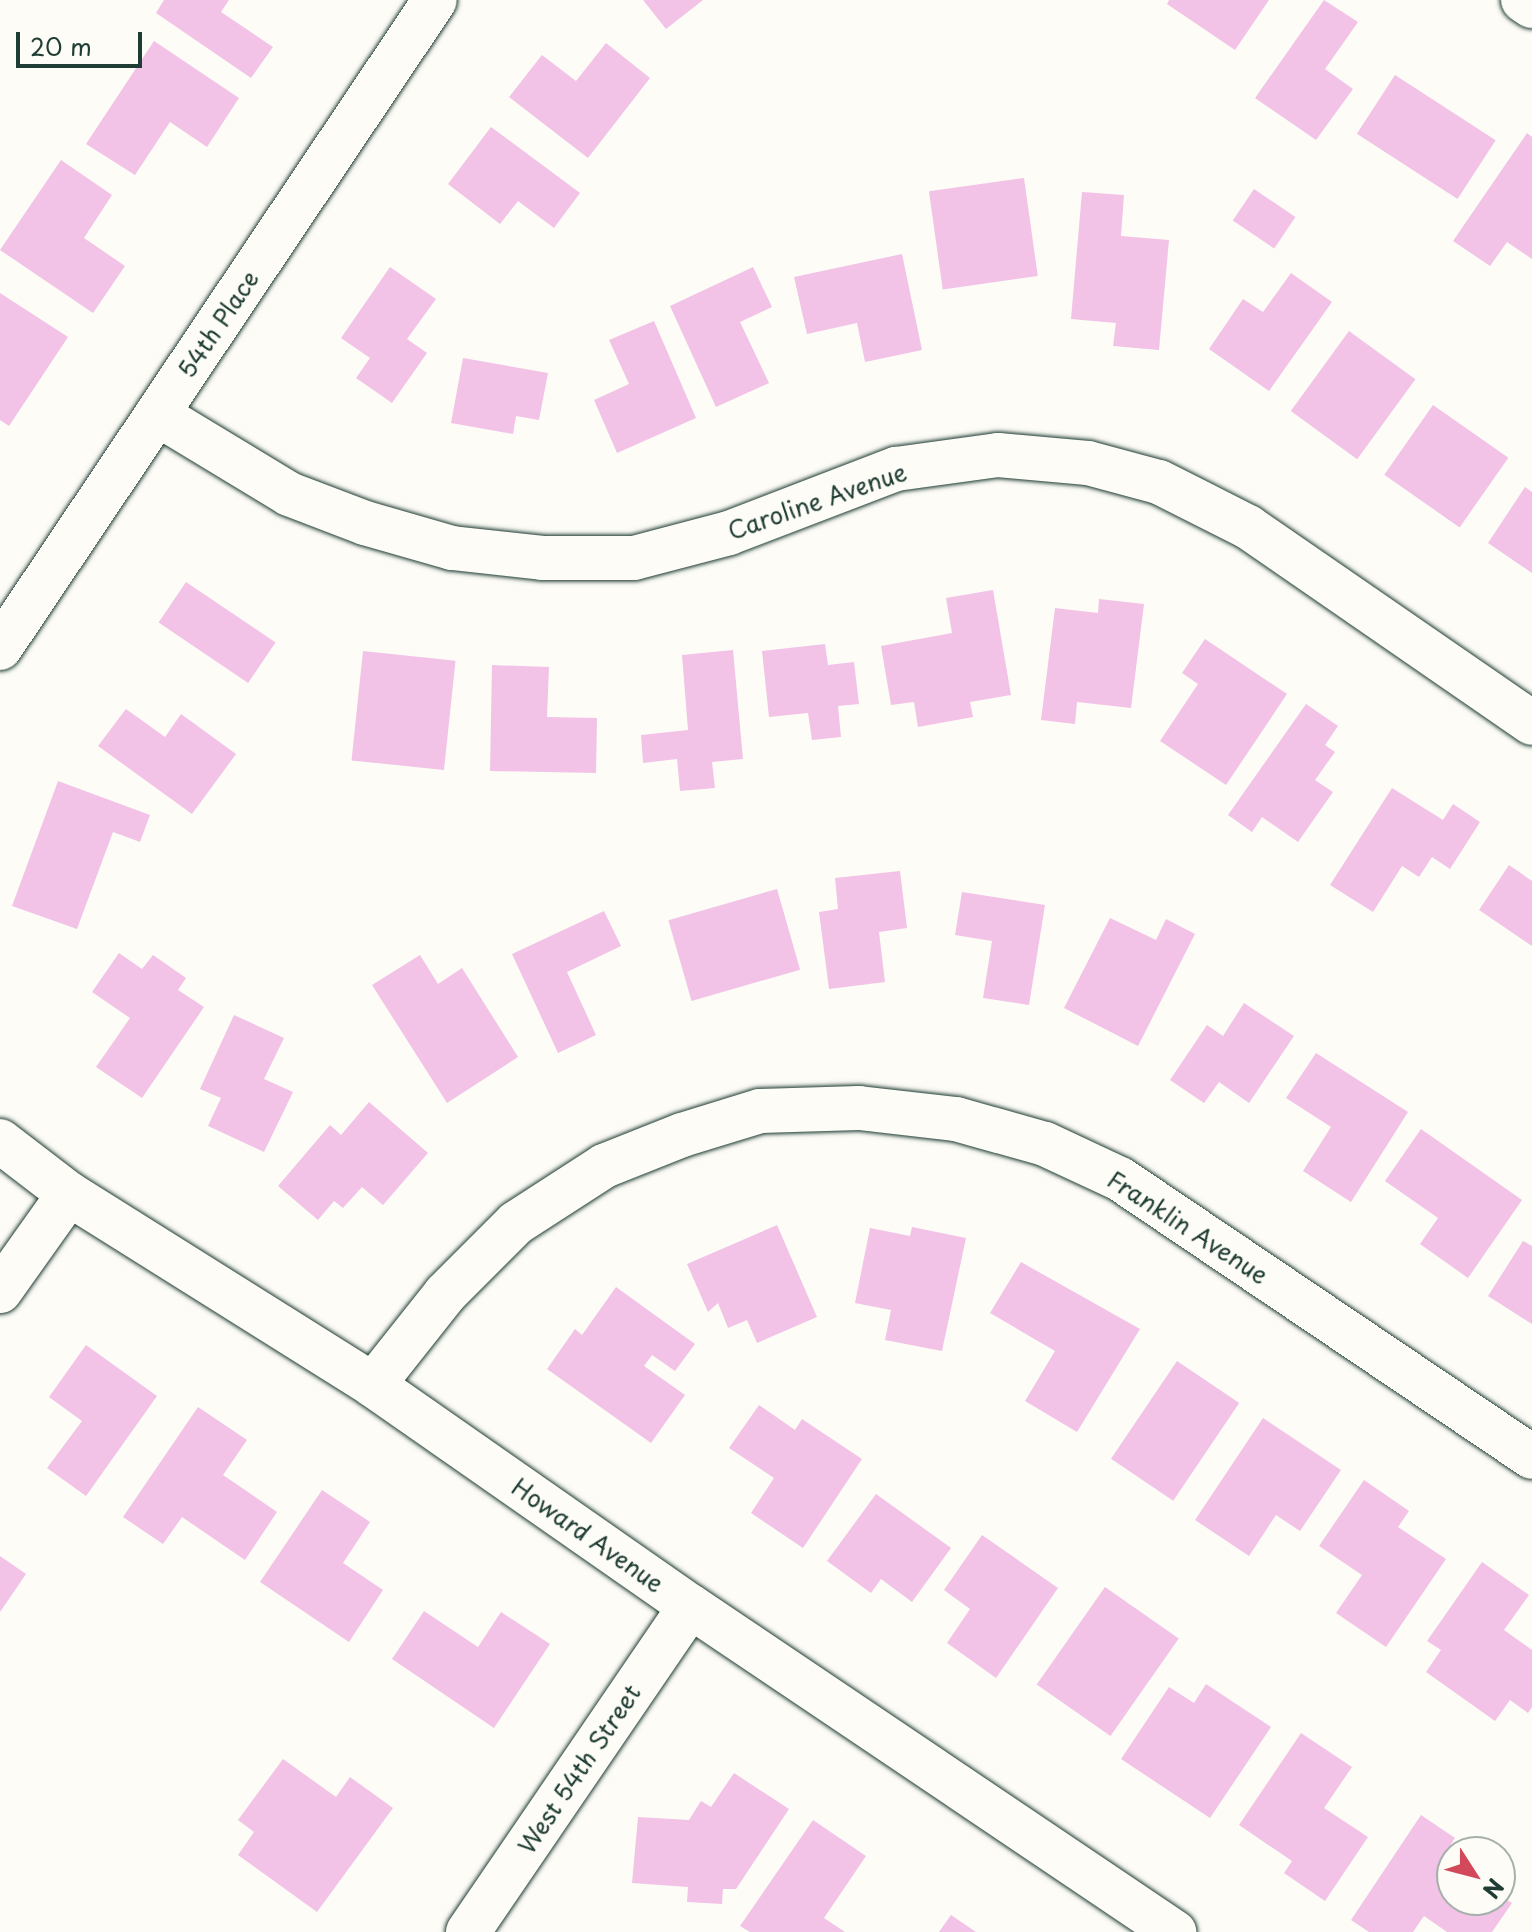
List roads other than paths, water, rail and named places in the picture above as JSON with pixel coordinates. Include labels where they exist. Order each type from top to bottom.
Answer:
[{"type":"street","name":"54th Place","points":[[0,648],[435,0]]},
{"type":"street","points":[[1523,0],[1532,6]]},
{"type":"street","name":"Caroline Avenue","points":[[157,414],[289,494],[365,523],[452,548],[542,558],[634,558],[729,533],[896,469],[998,455],[1088,463],[1159,482],[1248,527],[1532,723]]},
{"type":"street","name":"Franklin Avenue","points":[[373,1385],[445,1294],[516,1223],[604,1166],[682,1135],[760,1111],[859,1108],[956,1119],[1045,1144],[1120,1179],[1532,1457]]},
{"type":"street","name":"Howard Avenue","points":[[0,1141],[69,1194],[373,1385],[690,1606],[1174,1932]]},
{"type":"street","points":[[0,1291],[69,1194]]},
{"type":"street","name":"West 54th Street","points":[[468,1932],[690,1606]]}]
